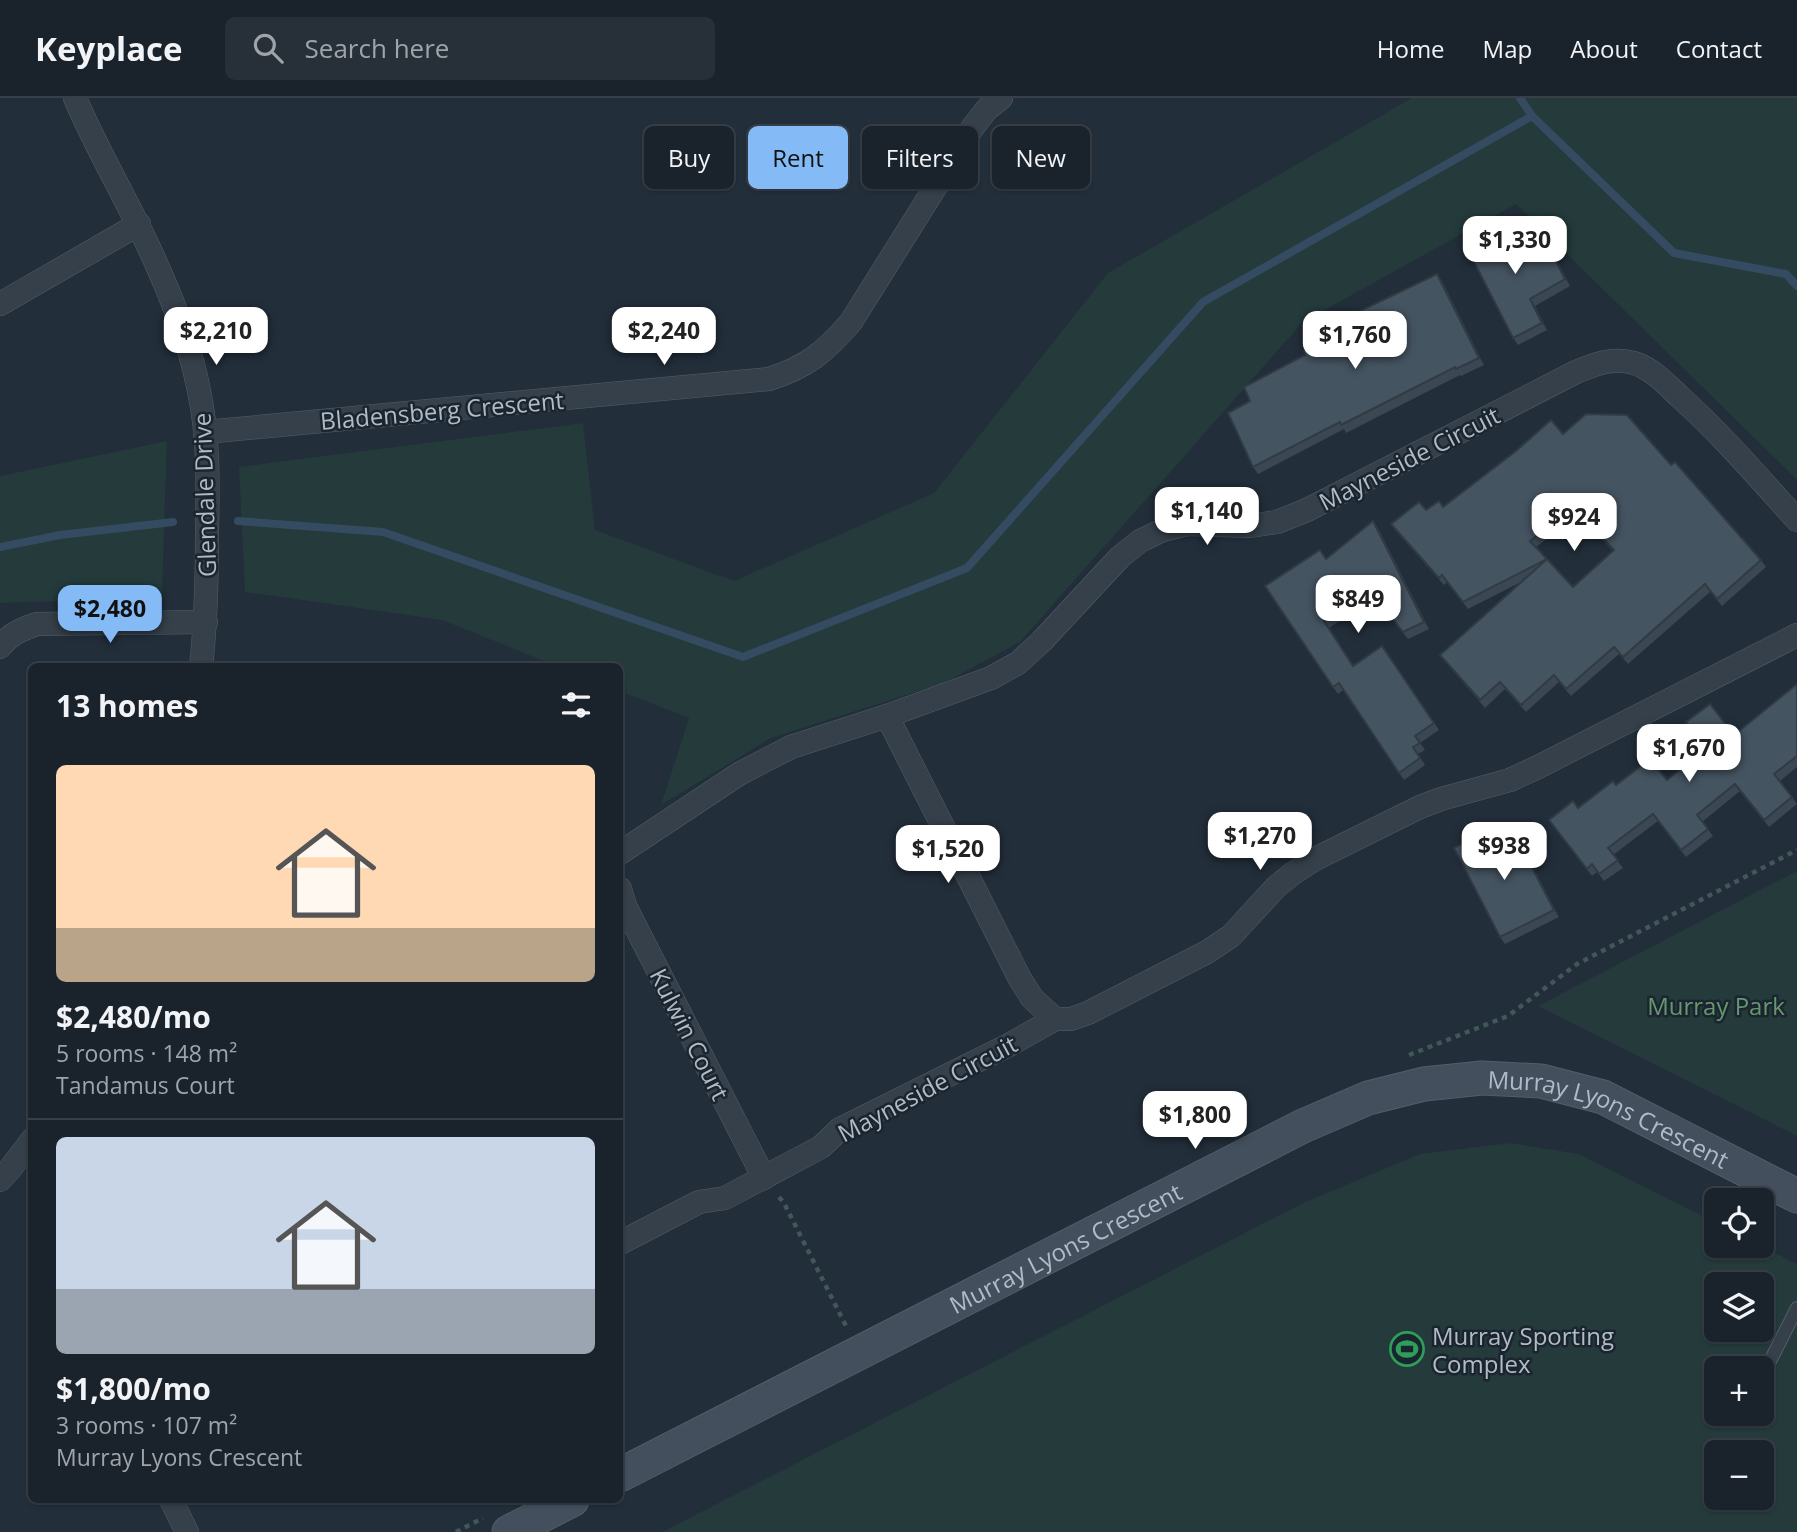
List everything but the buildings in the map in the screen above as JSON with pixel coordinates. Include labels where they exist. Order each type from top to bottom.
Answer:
[{"type":"street","name":"Glendale Drive","points":[[75,98],[160,272],[188,349],[199,391],[208,477],[206,622],[201,663]]},
{"type":"street","name":"Bladensberg Crescent","points":[[205,432],[769,379],[791,372],[833,343],[851,322],[973,127],[987,109],[1001,98]]},
{"type":"street","points":[[0,304],[138,224]]},
{"type":"street","name":"Mayneside Circuit","points":[[623,851],[739,774],[791,747],[991,678],[1018,663],[1121,557],[1140,541],[1163,530],[1187,524],[1251,526],[1277,522],[1307,510],[1596,363],[1614,360],[1635,363],[1655,373],[1713,427],[1797,520]]},
{"type":"street","points":[[0,647],[17,631],[37,624],[206,622]]},
{"type":"street","name":"Mayneside Circuit","points":[[623,1241],[699,1202],[725,1198],[764,1178],[821,1147],[840,1129],[1009,1045],[1055,1019],[1072,1019],[1088,1013],[1207,952],[1231,936],[1276,887],[1317,858],[1420,807],[1510,780],[1538,767],[1797,635]]},
{"type":"street","points":[[887,716],[1020,979],[1032,998],[1055,1019]]},
{"type":"street","name":"Kulwin Court","points":[[623,898],[764,1178]]},
{"type":"street","name":"Murray Lyons Crescent","points":[[623,1473],[1303,1126],[1368,1098],[1424,1084],[1482,1078],[1541,1081],[1603,1097],[1797,1196]]},
{"type":"street","points":[[0,1180],[28,1145]]},
{"type":"street","points":[[172,1503],[187,1532]]},
{"type":"street","points":[[509,1532],[566,1503]]},
{"type":"lane","points":[[1773,1356],[1797,1308]]},
{"type":"path","points":[[764,1178],[784,1203],[848,1330]]},
{"type":"green space","points":[[1412,98],[1797,98],[1797,480],[1516,204],[1303,322],[1020,642],[944,683],[771,738],[661,805],[689,718],[623,692],[623,663],[549,663],[442,620],[245,592],[239,467],[583,423],[595,530],[734,581],[934,493],[1108,273]]},
{"type":"green space","points":[[167,441],[162,598],[0,603],[0,476]]},
{"type":"green space","name":"Murray Park","points":[[1797,871],[1797,1136],[1538,1006]]},
{"type":"green space","name":"Murray Sporting Complex","points":[[1510,1143],[1579,1154],[1704,1216],[1704,1258],[1774,1258],[1774,1252],[1797,1264],[1797,1532],[662,1532],[1305,1202],[1420,1154]]},
{"type":"waterway","points":[[1520,98],[1532,116],[1674,253],[1786,274],[1797,286]]},
{"type":"waterway","points":[[238,521],[383,532],[743,657],[967,568],[1203,302],[1532,116]]},
{"type":"waterway","points":[[0,547],[60,535],[173,522]]},
{"type":"place","name":"Murray Sporting Complex","points":[[1407,1349]]}]
